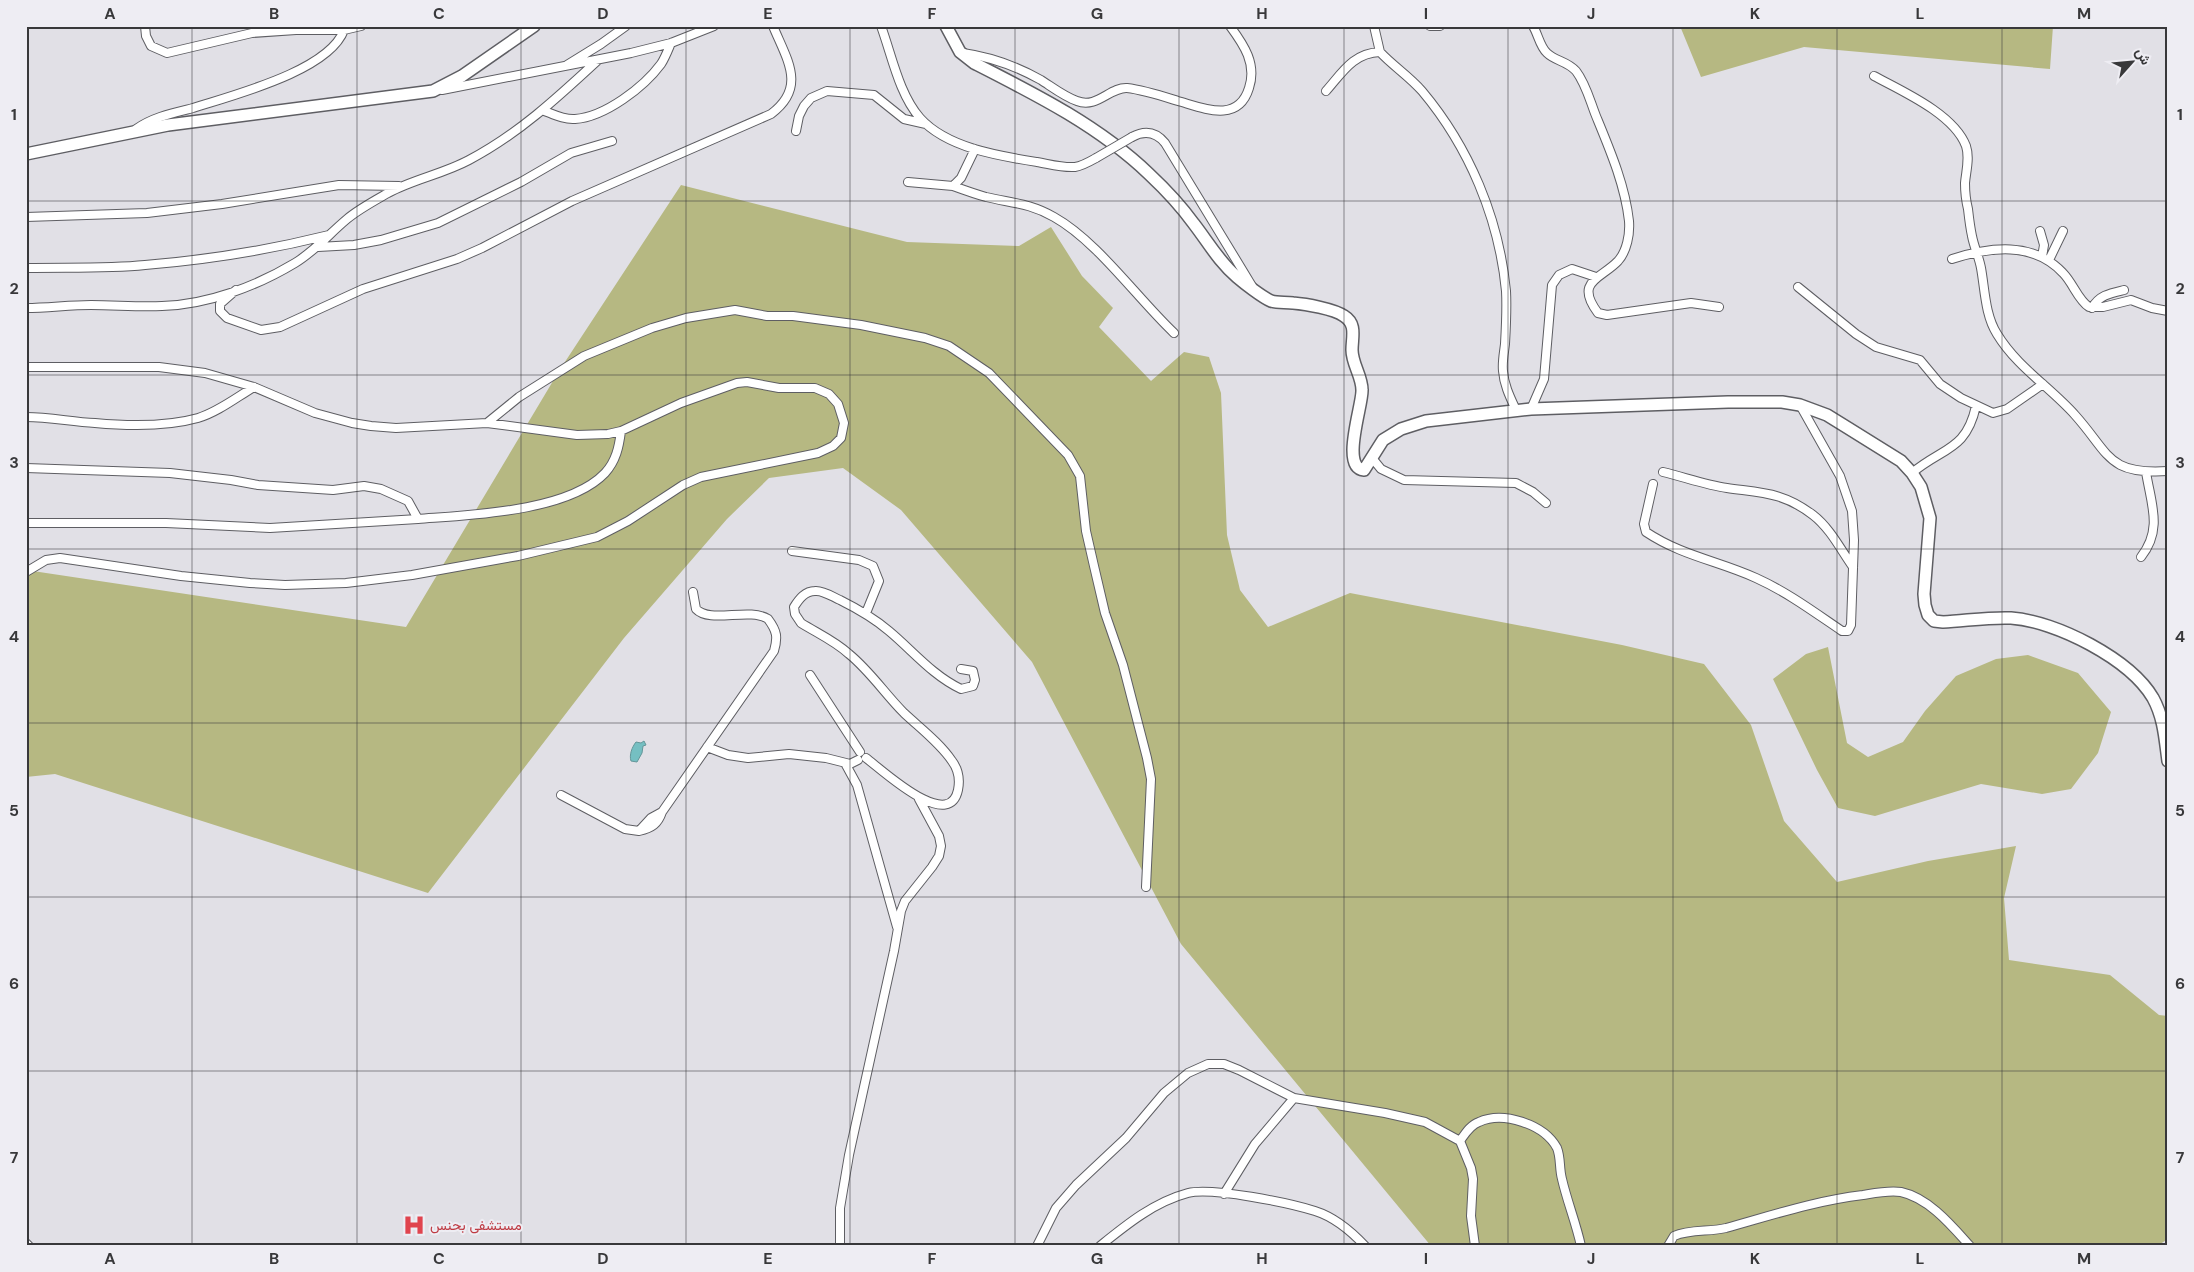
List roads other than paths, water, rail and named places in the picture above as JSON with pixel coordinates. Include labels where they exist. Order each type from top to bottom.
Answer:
[{"type":"main road","points":[[26,154],[176,124],[433,91],[469,71],[534,26]]},
{"type":"main road","points":[[946,26],[960,52],[974,63],[1081,122],[1127,154],[1178,204],[1226,267],[1253,288],[1272,301],[1294,303],[1335,312],[1344,315],[1349,320],[1354,333],[1353,357],[1361,378],[1362,391],[1352,450],[1357,467],[1360,470],[1364,470],[1368,466],[1383,440],[1401,429],[1426,422],[1531,409],[1728,402],[1800,404],[1827,415],[1901,461],[1912,472],[1921,486],[1930,518],[1924,594],[1928,615],[1934,620],[1943,622],[1998,618],[2035,622],[2068,633],[2110,656],[2133,676],[2152,697],[2163,724],[2168,761]]},
{"type":"street","points":[[145,26],[146,36],[151,46],[167,53],[252,33],[296,30],[344,30],[361,26]]},
{"type":"street","points":[[561,68],[601,44],[626,26]]},
{"type":"street","points":[[433,91],[597,61],[671,43],[714,26]]},
{"type":"street","points":[[236,290],[220,304],[220,311],[226,318],[261,330],[280,327],[363,289],[457,259],[482,248],[572,200],[771,114],[785,101],[793,77],[773,26]]},
{"type":"street","points":[[882,26],[909,103],[928,124],[952,139],[975,149],[1064,167],[1080,166],[1132,137],[1150,132],[1160,137],[1253,288]]},
{"type":"street","points":[[960,52],[986,57],[1010,65],[1032,75],[1077,102],[1093,102],[1119,90],[1132,90],[1213,112],[1223,111],[1242,102],[1250,86],[1252,66],[1246,51],[1230,26]]},
{"type":"street","points":[[1374,26],[1380,52],[1388,61],[1406,73],[1435,109],[1462,149],[1476,177],[1492,217],[1506,292],[1507,319],[1502,369],[1505,384],[1516,410]]},
{"type":"street","points":[[1430,26],[1440,26]]},
{"type":"street","points":[[1533,26],[1547,53],[1563,60],[1575,70],[1585,85],[1615,163],[1623,191],[1629,223],[1626,249],[1619,260],[1596,277],[1590,286],[1589,298],[1598,314],[1607,315],[1691,303],[1719,307]]},
{"type":"street","points":[[133,132],[150,121],[238,93],[314,63],[336,44],[344,30]]},
{"type":"street","points":[[542,110],[570,119],[577,119],[607,108],[629,95],[654,72],[662,62],[671,43]]},
{"type":"street","points":[[1326,91],[1358,57],[1367,52],[1380,52]]},
{"type":"street","points":[[26,308],[88,305],[164,306],[188,303],[236,290],[267,278],[295,263],[318,247],[348,218],[400,186],[443,172],[469,160],[509,135],[542,110],[597,61]]},
{"type":"street","points":[[1874,76],[1927,106],[1951,124],[1966,146],[1967,203],[1972,235],[1989,317],[1996,333],[2021,365],[2074,414],[2104,453],[2115,464],[2128,470],[2146,472],[2168,471]]},
{"type":"street","points":[[796,131],[799,116],[804,106],[811,98],[826,91],[874,94],[904,118],[928,124]]},
{"type":"street","points":[[318,247],[354,245],[382,240],[438,223],[521,182],[571,153],[612,141]]},
{"type":"street","points":[[953,186],[961,178],[975,149]]},
{"type":"street","points":[[908,182],[953,186],[986,197],[1025,203],[1055,217],[1078,233],[1174,333]]},
{"type":"street","points":[[26,217],[147,213],[222,204],[339,185],[400,186]]},
{"type":"street","points":[[2040,231],[2046,259]]},
{"type":"street","points":[[2046,259],[2063,231]]},
{"type":"street","points":[[26,268],[143,266],[196,260],[296,243],[331,234]]},
{"type":"street","points":[[1952,259],[1977,252],[2015,249],[2046,259],[2070,281],[2085,304],[2092,308],[2131,300],[2168,312]]},
{"type":"street","points":[[1531,409],[1544,379],[1552,285],[1559,275],[1572,269],[1596,277]]},
{"type":"street","points":[[1798,286],[1856,334],[1876,347],[1920,360],[1940,384],[1976,406],[1993,413],[2000,412],[2043,384]]},
{"type":"street","points":[[2092,308],[2096,301],[2103,296],[2124,290]]},
{"type":"street","points":[[487,424],[519,397],[584,356],[652,328],[686,318],[735,310],[767,316],[793,316],[853,324],[925,338],[949,346],[988,373],[1068,455],[1080,476],[1086,531],[1096,575],[1105,613],[1123,665],[1151,779],[1146,887]]},
{"type":"street","points":[[26,367],[159,367],[205,373],[254,387],[299,407],[352,423],[396,428],[487,424],[577,435],[608,434],[621,431],[681,403],[725,386],[747,382],[778,388],[815,388],[829,394],[838,404],[844,423],[841,438],[833,446],[818,453],[701,477],[683,485],[628,521],[597,537],[518,556],[412,575],[346,583],[250,583],[181,576],[60,558],[46,560],[26,572]]},
{"type":"street","points":[[26,417],[44,417],[94,424],[145,425],[180,422],[199,418],[213,412],[254,387]]},
{"type":"street","points":[[1653,484],[1644,524],[1646,532],[1677,550],[1766,583],[1790,596],[1845,632],[1848,631],[1851,625],[1854,524],[1847,495],[1831,459],[1800,404]]},
{"type":"street","points":[[1912,472],[1959,442],[1970,425],[1976,406]]},
{"type":"street","points":[[26,523],[166,523],[270,528],[478,514],[559,500],[592,483],[604,473],[615,459],[621,431]]},
{"type":"street","points":[[1372,458],[1381,469],[1404,480],[1516,483],[1534,492],[1546,503]]},
{"type":"street","points":[[26,468],[170,473],[258,485],[333,490],[364,486],[381,489],[408,501],[418,519]]},
{"type":"street","points":[[1663,472],[1726,488],[1753,490],[1786,499],[1814,516],[1853,567]]},
{"type":"street","points":[[2140,557],[2150,543],[2155,527],[2146,472]]},
{"type":"street","points":[[792,551],[866,561],[873,566],[879,581],[866,613]]},
{"type":"street","points":[[810,675],[861,757],[919,798],[938,805],[947,803],[955,798],[958,790],[959,776],[952,760],[851,655],[840,646],[801,623],[794,610],[802,596],[814,590],[836,598],[866,613],[890,631],[947,682],[961,689],[973,686],[975,680],[973,671],[961,668]]},
{"type":"street","points":[[561,795],[625,829],[639,832],[650,818],[662,812],[774,651],[777,634],[768,618],[762,615],[700,614],[695,605],[693,592]]},
{"type":"street","points":[[707,747],[728,755],[748,758],[789,754],[826,758],[850,764],[861,757]]},
{"type":"street","points":[[845,763],[857,785],[897,927]]},
{"type":"street","points":[[840,1246],[840,1208],[849,1155],[894,951],[897,927],[905,901],[932,867],[938,856],[940,846],[939,836],[919,798]]},
{"type":"street","points":[[1037,1246],[1049,1219],[1065,1196],[1126,1138],[1164,1093],[1188,1073],[1208,1064],[1224,1064],[1259,1079],[1294,1098],[1385,1113],[1425,1122],[1460,1141],[1471,1168],[1473,1179],[1471,1216],[1475,1246]]},
{"type":"street","points":[[1224,1194],[1255,1144],[1294,1098]]},
{"type":"street","points":[[1460,1141],[1477,1122],[1496,1117],[1515,1120],[1538,1130],[1556,1147],[1560,1158],[1561,1177],[1581,1246]]},
{"type":"street","points":[[1100,1246],[1130,1222],[1162,1202],[1190,1193],[1208,1192],[1258,1199],[1316,1212],[1344,1228],[1366,1246]]},
{"type":"street","points":[[1668,1246],[1674,1236],[1682,1232],[1724,1228],[1820,1201],[1882,1192],[1901,1192],[1928,1205],[1970,1246]]},
{"type":"street","points":[[26,1243],[29,1246]]},
{"type":"water","points":[[644,741],[646,745],[643,746],[642,753],[637,762],[631,761],[632,749],[636,742],[641,743]]},
{"type":"place","name":"مستشفى بحنس","points":[[414,1225]]}]
